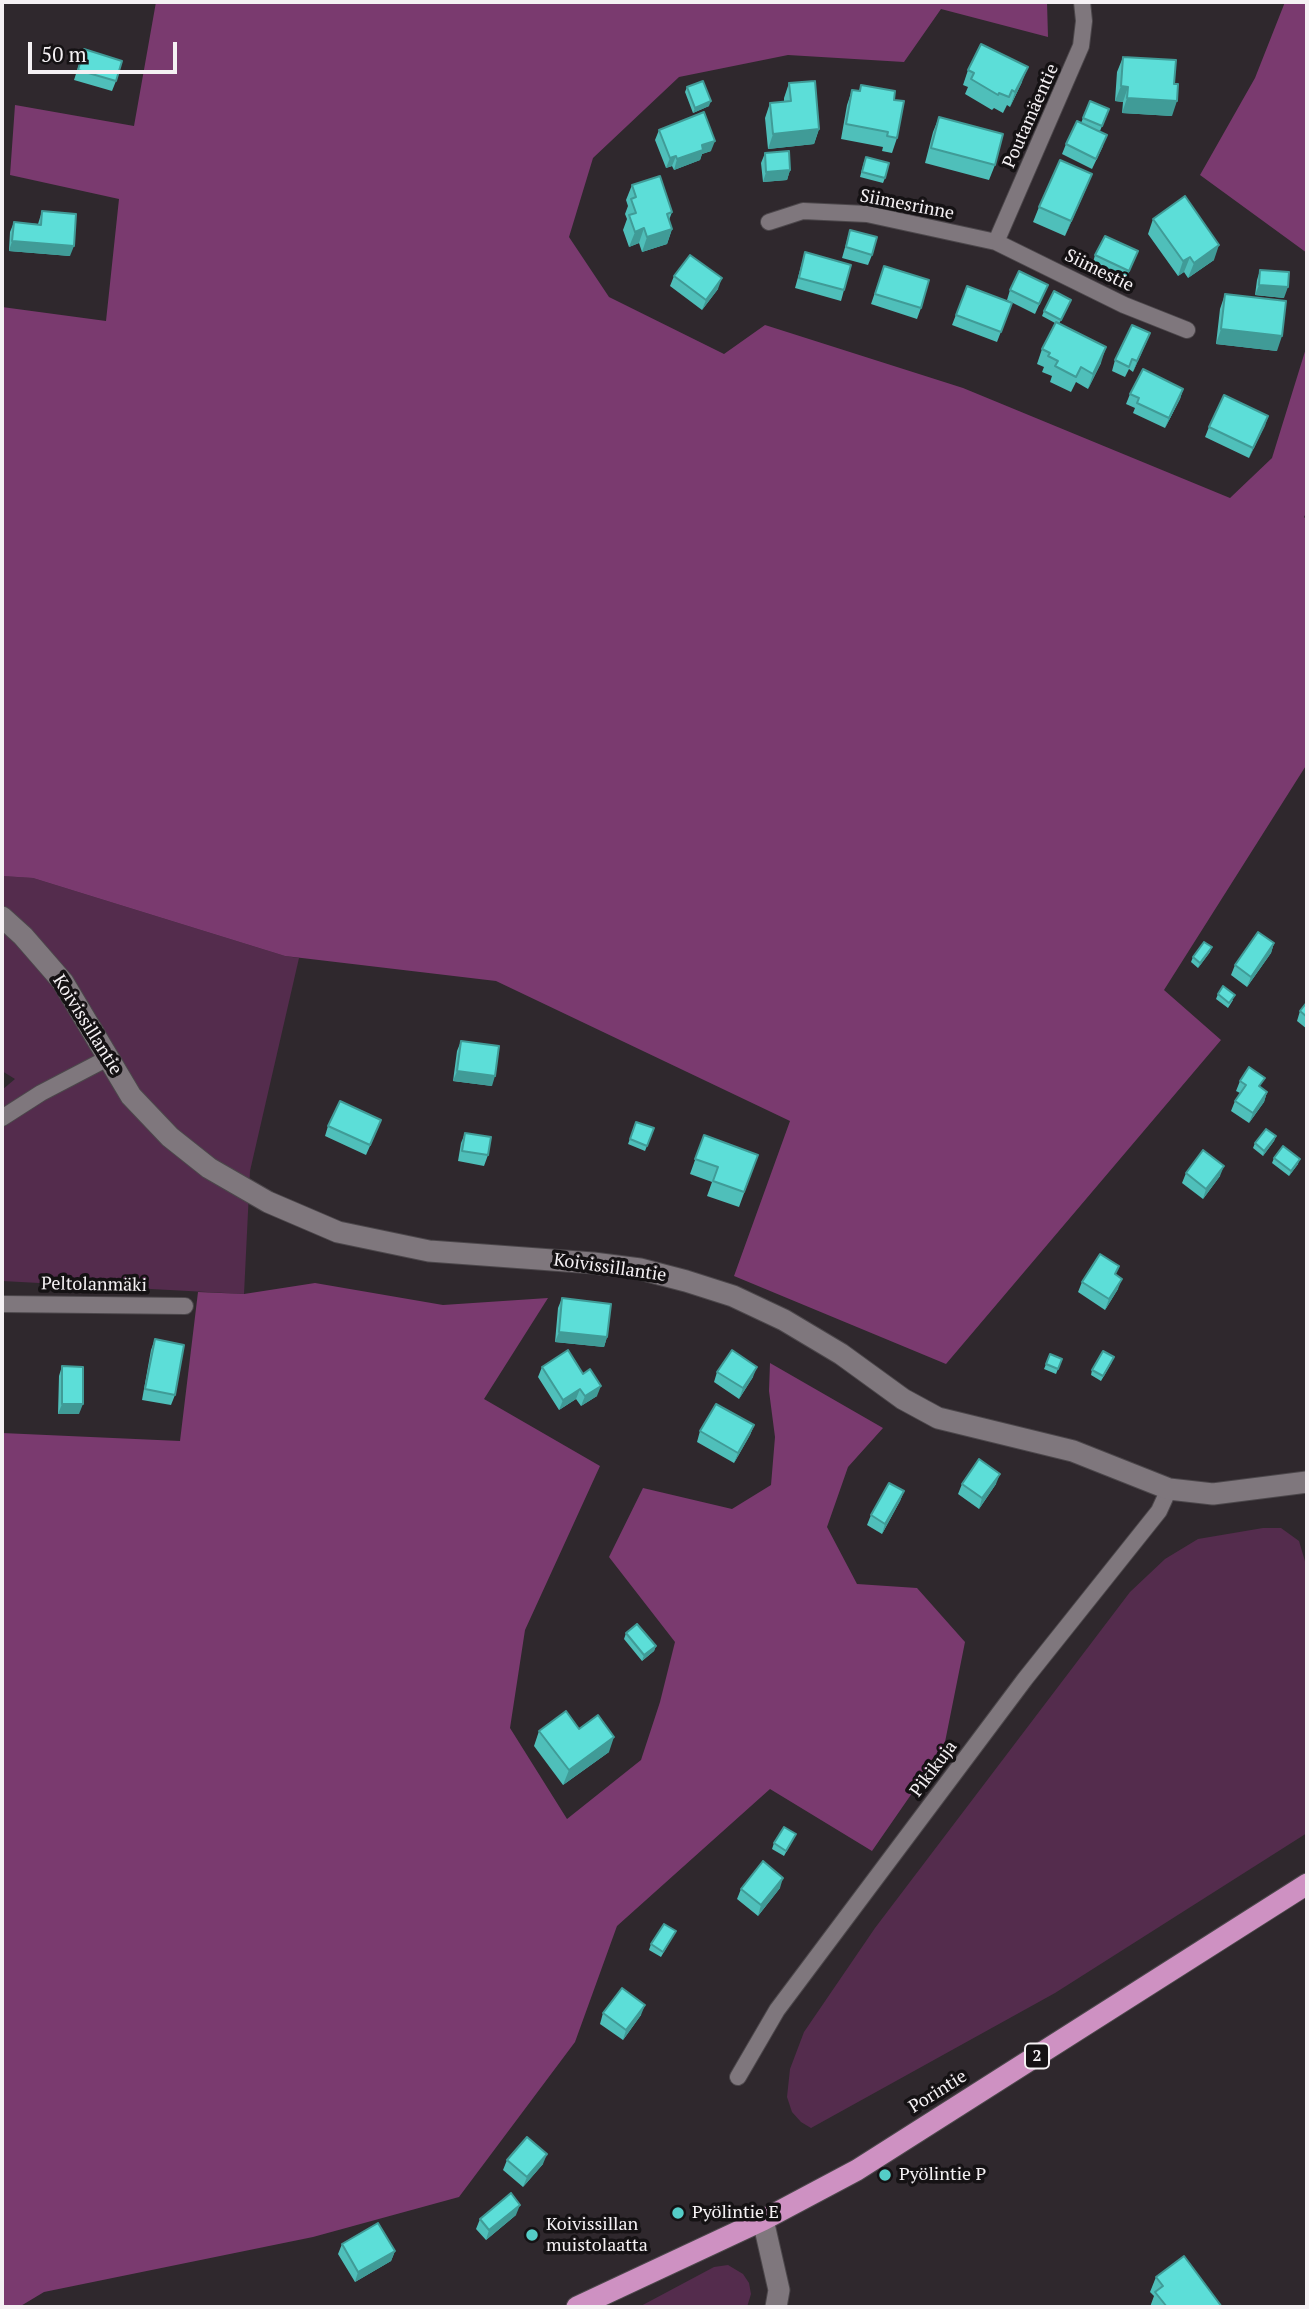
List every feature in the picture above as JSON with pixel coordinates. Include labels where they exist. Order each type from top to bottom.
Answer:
[{"type":"highway","name":"Porintie","points":[[577,2307],[763,2220],[857,2170],[1307,1884]]},
{"type":"street","name":"Poutamäentie","points":[[996,242],[1081,46],[1084,21],[1082,2]]},
{"type":"street","name":"Siimesrinne","points":[[769,222],[803,211],[867,214],[996,242]]},
{"type":"street","name":"Siimestie","points":[[996,242],[1124,305],[1187,330]]},
{"type":"street","name":"Koivissillantie","points":[[2,917],[23,936],[63,982],[131,1096],[170,1137],[209,1168],[268,1202],[338,1232],[429,1251],[593,1263],[640,1269],[686,1280],[733,1296],[784,1320],[841,1354],[903,1399],[938,1418],[1073,1451],[1169,1489],[1213,1494],[1307,1482]]},
{"type":"street","points":[[2,1118],[41,1093],[108,1058]]},
{"type":"street","name":"Peltolanmäki","points":[[2,1304],[185,1306]]},
{"type":"street","name":"Pikikuja","points":[[738,2077],[777,2010],[1017,1690],[1159,1511],[1169,1489]]},
{"type":"street","points":[[763,2220],[779,2290],[776,2307]]},
{"type":"shaded area","points":[[156,2],[1047,2],[1048,37],[941,9],[904,62],[788,55],[679,77],[593,158],[569,237],[609,297],[724,354],[765,325],[963,388],[1230,498],[1272,458],[1307,345],[1307,511],[1304,517],[1307,520],[1307,764],[1164,990],[1221,1040],[946,1364],[734,1276],[790,1121],[496,981],[285,956],[33,878],[2,876],[2,307],[106,321],[119,199],[10,175],[15,105],[134,126]]},
{"type":"shaded area","points":[[1285,2],[1307,2],[1307,253],[1200,175],[1255,78]]},
{"type":"shaded area","points":[[2,876],[33,878],[285,956],[299,958],[250,1171],[244,1294],[2,1281],[2,1090],[15,1079],[2,1071]]},
{"type":"shaded area","points":[[315,1283],[443,1305],[548,1298],[484,1399],[600,1466],[525,1630],[510,1728],[567,1819],[641,1760],[660,1702],[675,1642],[609,1557],[643,1488],[732,1509],[771,1485],[775,1437],[769,1391],[770,1363],[883,1428],[848,1467],[827,1527],[857,1584],[917,1588],[965,1642],[944,1747],[872,1851],[770,1789],[617,1926],[575,2042],[459,2197],[313,2237],[44,2292],[19,2307],[2,2307],[2,1433],[180,1441],[198,1292],[244,1294]]},
{"type":"shaded area","points":[[1263,1528],[1281,1528],[1299,1541],[1307,1568],[1307,1833],[1055,1993],[811,2128],[801,2122],[792,2112],[787,2097],[790,2069],[804,2032],[875,1928],[1130,1592],[1165,1559],[1198,1539]]},
{"type":"shaded area","points":[[728,2265],[743,2274],[749,2283],[751,2294],[747,2307],[639,2307],[714,2267]]},
{"type":"building","points":[[981,44],[1028,67],[1015,92],[1012,90],[1009,97],[999,93],[998,95],[971,79],[974,73],[968,70]]},
{"type":"building","points":[[84,49],[122,61],[116,81],[78,70]]},
{"type":"building","points":[[1123,57],[1176,60],[1174,84],[1178,84],[1177,101],[1127,98],[1128,87],[1121,86]]},
{"type":"building","points":[[703,81],[711,101],[695,108],[687,87]]},
{"type":"building","points":[[815,81],[819,129],[773,134],[770,103],[791,101],[789,83]]},
{"type":"building","points":[[861,85],[895,91],[894,100],[904,101],[897,138],[887,136],[888,132],[846,124],[852,90],[860,91]]},
{"type":"building","points":[[1090,101],[1109,109],[1102,126],[1083,118]]},
{"type":"building","points":[[704,112],[715,141],[702,145],[703,150],[677,159],[676,156],[670,158],[659,130]]},
{"type":"building","points":[[939,117],[1003,134],[995,165],[931,148]]},
{"type":"building","points":[[1077,121],[1107,135],[1096,159],[1066,144]]},
{"type":"building","points":[[789,151],[790,170],[766,172],[765,153]]},
{"type":"building","points":[[866,157],[889,163],[885,178],[862,172]]},
{"type":"building","points":[[1060,160],[1092,174],[1071,221],[1039,207]]},
{"type":"building","points":[[660,176],[672,212],[667,214],[672,229],[647,237],[644,228],[635,232],[629,215],[636,213],[631,199],[636,197],[632,185]]},
{"type":"building","points":[[1185,196],[1219,245],[1194,263],[1190,257],[1183,261],[1153,219]]},
{"type":"building","points":[[42,211],[76,214],[74,246],[12,241],[14,222],[41,225]]},
{"type":"building","points":[[850,230],[877,237],[872,255],[846,247]]},
{"type":"building","points":[[1105,236],[1138,251],[1129,271],[1095,255]]},
{"type":"building","points":[[805,252],[851,265],[844,290],[799,278]]},
{"type":"building","points":[[690,255],[722,278],[706,300],[674,276]]},
{"type":"building","points":[[884,266],[929,280],[921,308],[875,294]]},
{"type":"building","points":[[1260,270],[1289,272],[1288,287],[1259,285]]},
{"type":"building","points":[[1019,271],[1048,285],[1039,304],[1010,290]]},
{"type":"building","points":[[967,286],[1012,303],[1001,332],[956,315]]},
{"type":"building","points":[[1054,291],[1071,300],[1061,320],[1044,311]]},
{"type":"building","points":[[1225,294],[1286,301],[1282,336],[1221,329]]},
{"type":"building","points":[[1056,322],[1106,347],[1093,374],[1081,367],[1076,377],[1055,366],[1058,361],[1042,349]]},
{"type":"building","points":[[1132,325],[1150,333],[1137,361],[1132,359],[1129,367],[1115,360]]},
{"type":"building","points":[[1143,369],[1183,389],[1169,418],[1137,403],[1139,398],[1130,394]]},
{"type":"building","points":[[1224,395],[1268,416],[1253,448],[1209,427]]},
{"type":"building","points":[[1258,932],[1274,943],[1251,977],[1235,965]]},
{"type":"building","points":[[1204,942],[1212,947],[1200,963],[1193,957]]},
{"type":"building","points":[[1223,986],[1235,995],[1229,1003],[1218,994]]},
{"type":"building","points":[[1307,1002],[1307,1017],[1300,1011]]},
{"type":"building","points":[[461,1041],[499,1046],[495,1076],[457,1071]]},
{"type":"building","points":[[1249,1067],[1265,1078],[1259,1086],[1267,1092],[1253,1113],[1235,1101],[1246,1085],[1240,1081]]},
{"type":"building","points":[[340,1101],[381,1120],[370,1145],[328,1126]]},
{"type":"building","points":[[636,1122],[654,1128],[647,1146],[630,1139]]},
{"type":"building","points":[[1266,1129],[1276,1136],[1264,1151],[1255,1143]]},
{"type":"building","points":[[465,1133],[491,1137],[488,1155],[462,1151]]},
{"type":"building","points":[[704,1135],[758,1155],[744,1192],[713,1181],[718,1167],[695,1159]]},
{"type":"building","points":[[1283,1146],[1300,1159],[1291,1171],[1274,1158]]},
{"type":"building","points":[[1203,1150],[1224,1166],[1206,1189],[1186,1173]]},
{"type":"building","points":[[1100,1254],[1119,1266],[1115,1274],[1122,1279],[1109,1299],[1082,1282]]},
{"type":"building","points":[[562,1298],[611,1304],[607,1337],[559,1332]]},
{"type":"building","points":[[155,1339],[184,1345],[175,1395],[145,1389]]},
{"type":"building","points":[[568,1350],[583,1374],[590,1369],[601,1386],[585,1396],[580,1389],[563,1400],[542,1367]]},
{"type":"building","points":[[732,1350],[757,1367],[743,1388],[717,1372]]},
{"type":"building","points":[[1103,1351],[1114,1357],[1103,1376],[1092,1370]]},
{"type":"building","points":[[1050,1354],[1062,1359],[1058,1369],[1046,1364]]},
{"type":"building","points":[[62,1366],[83,1367],[83,1404],[62,1404]]},
{"type":"building","points":[[716,1404],[754,1425],[738,1453],[700,1431]]},
{"type":"building","points":[[979,1459],[1000,1474],[982,1498],[962,1484]]},
{"type":"building","points":[[889,1483],[904,1491],[885,1524],[871,1515]]},
{"type":"building","points":[[637,1624],[656,1646],[644,1655],[626,1633]]},
{"type":"building","points":[[566,1711],[579,1729],[598,1715],[614,1737],[569,1770],[539,1731]]},
{"type":"building","points":[[784,1827],[796,1834],[786,1851],[774,1843]]},
{"type":"building","points":[[763,1861],[783,1878],[761,1905],[741,1889]]},
{"type":"building","points":[[664,1924],[676,1931],[663,1952],[651,1944]]},
{"type":"building","points":[[622,1988],[645,2005],[626,2030],[603,2013]]},
{"type":"building","points":[[527,2137],[547,2154],[527,2177],[507,2160]]},
{"type":"building","points":[[511,2193],[520,2205],[489,2230],[480,2219]]},
{"type":"building","points":[[378,2223],[395,2251],[358,2272],[342,2244]]},
{"type":"building","points":[[1184,2256],[1222,2307],[1167,2307],[1155,2292],[1163,2286],[1156,2277]]},
{"type":"place","name":"Pyölintie P","points":[[885,2175]]},
{"type":"place","name":"Pyölintie E","points":[[678,2213]]},
{"type":"place","name":"Koivissillan muistolaatta","points":[[532,2235]]}]
